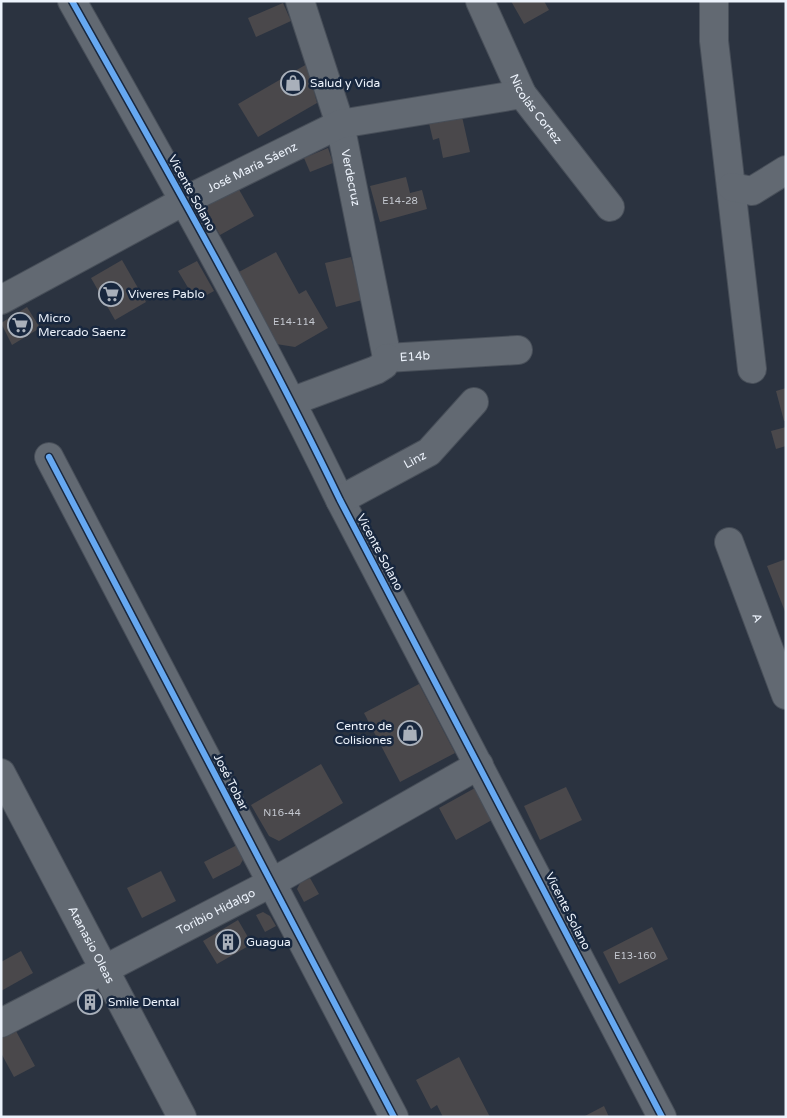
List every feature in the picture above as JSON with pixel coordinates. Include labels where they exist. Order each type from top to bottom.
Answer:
[{"type":"street","name":"Vicente Solano","points":[[72,1],[184,201],[293,402],[340,500],[662,1117]]},
{"type":"street","name":"Verdecruz","points":[[300,1],[340,124],[387,358]]},
{"type":"street","name":"Nicolás Cortez","points":[[480,1],[522,94],[610,207]]},
{"type":"street","points":[[714,1],[714,41],[752,369]]},
{"type":"street","name":"José María Sáenz","points":[[1,300],[184,201],[340,124],[522,94]]},
{"type":"street","points":[[732,187],[752,191],[781,175],[786,170]]},
{"type":"street","name":"E14b","points":[[293,402],[376,370],[384,365],[387,358],[518,350]]},
{"type":"street","name":"Linz","points":[[340,500],[429,452],[474,402]]},
{"type":"street","name":"José Tobar","points":[[49,457],[394,1117]]},
{"type":"street","name":"A","points":[[729,542],[786,695]]},
{"type":"street","name":"Toribio Hidalgo","points":[[1,1023],[271,884],[479,765]]},
{"type":"street","name":"Atanasio Oleas","points":[[1,773],[182,1117]]},
{"type":"building","points":[[511,1],[544,1],[549,10],[524,24]]},
{"type":"building","points":[[283,3],[291,21],[256,37],[248,18]]},
{"type":"building","name":"Salud y Vida","points":[[307,64],[317,103],[258,137],[238,104]]},
{"type":"building","points":[[461,112],[470,152],[443,158],[439,138],[433,140],[428,119]]},
{"type":"building","points":[[328,148],[333,163],[310,172],[304,158]]},
{"type":"building","points":[[406,177],[410,193],[422,190],[427,209],[380,222],[370,186]]},
{"type":"building","points":[[237,186],[254,216],[220,235],[203,205]]},
{"type":"building","points":[[276,252],[299,294],[306,290],[328,328],[295,347],[276,344],[237,273]]},
{"type":"building","points":[[351,257],[362,300],[336,307],[325,263]]},
{"type":"building","points":[[122,260],[146,302],[115,320],[91,278]]},
{"type":"building","points":[[197,261],[214,291],[196,301],[178,271]]},
{"type":"building","name":"Micro Mercado Saenz","points":[[27,307],[40,328],[12,345],[1,323]]},
{"type":"building","points":[[786,388],[786,421],[784,421],[776,391]]},
{"type":"building","points":[[786,427],[786,446],[776,449],[771,431]]},
{"type":"building","points":[[786,559],[786,614],[767,566]]},
{"type":"building","name":"Centro de Colisiones","points":[[419,684],[455,753],[400,782],[364,713]]},
{"type":"building","points":[[321,764],[343,803],[279,841],[269,836],[251,805]]},
{"type":"building","points":[[566,787],[582,820],[540,840],[524,806]]},
{"type":"building","points":[[475,788],[492,820],[456,840],[439,808]]},
{"type":"building","points":[[237,845],[244,858],[240,865],[213,879],[204,862]]},
{"type":"building","points":[[161,871],[176,901],[142,918],[127,888]]},
{"type":"building","points":[[310,878],[319,894],[304,902],[297,889],[300,883]]},
{"type":"building","points":[[263,912],[270,916],[276,926],[265,932],[256,915]]},
{"type":"building","name":"Guagua","points":[[238,920],[252,944],[217,964],[203,941]]},
{"type":"building","points":[[652,927],[668,959],[619,984],[603,952]]},
{"type":"building","points":[[21,951],[33,973],[1,991],[1,962]]},
{"type":"building","name":"Smile Dental","points":[[94,990],[102,1005],[87,1014],[79,998]]},
{"type":"building","points":[[16,1031],[35,1066],[14,1077],[1,1053],[1,1038]]},
{"type":"building","points":[[459,1057],[490,1117],[443,1117],[437,1105],[431,1109],[416,1080]]},
{"type":"building","points":[[604,1106],[609,1117],[583,1117]]},
{"type":"cycle path","points":[[72,1],[244,311],[340,500],[662,1117]]},
{"type":"cycle path","points":[[49,457],[394,1117]]},
{"type":"place","name":"Salud y Vida","points":[[293,83]]},
{"type":"place","name":"Viveres Pablo","points":[[111,294]]},
{"type":"place","name":"Micro Mercado Saenz","points":[[20,325]]},
{"type":"place","name":"Centro de Colisiones","points":[[410,733]]},
{"type":"place","name":"Guagua","points":[[228,942]]},
{"type":"place","name":"Smile Dental","points":[[90,1002]]}]
